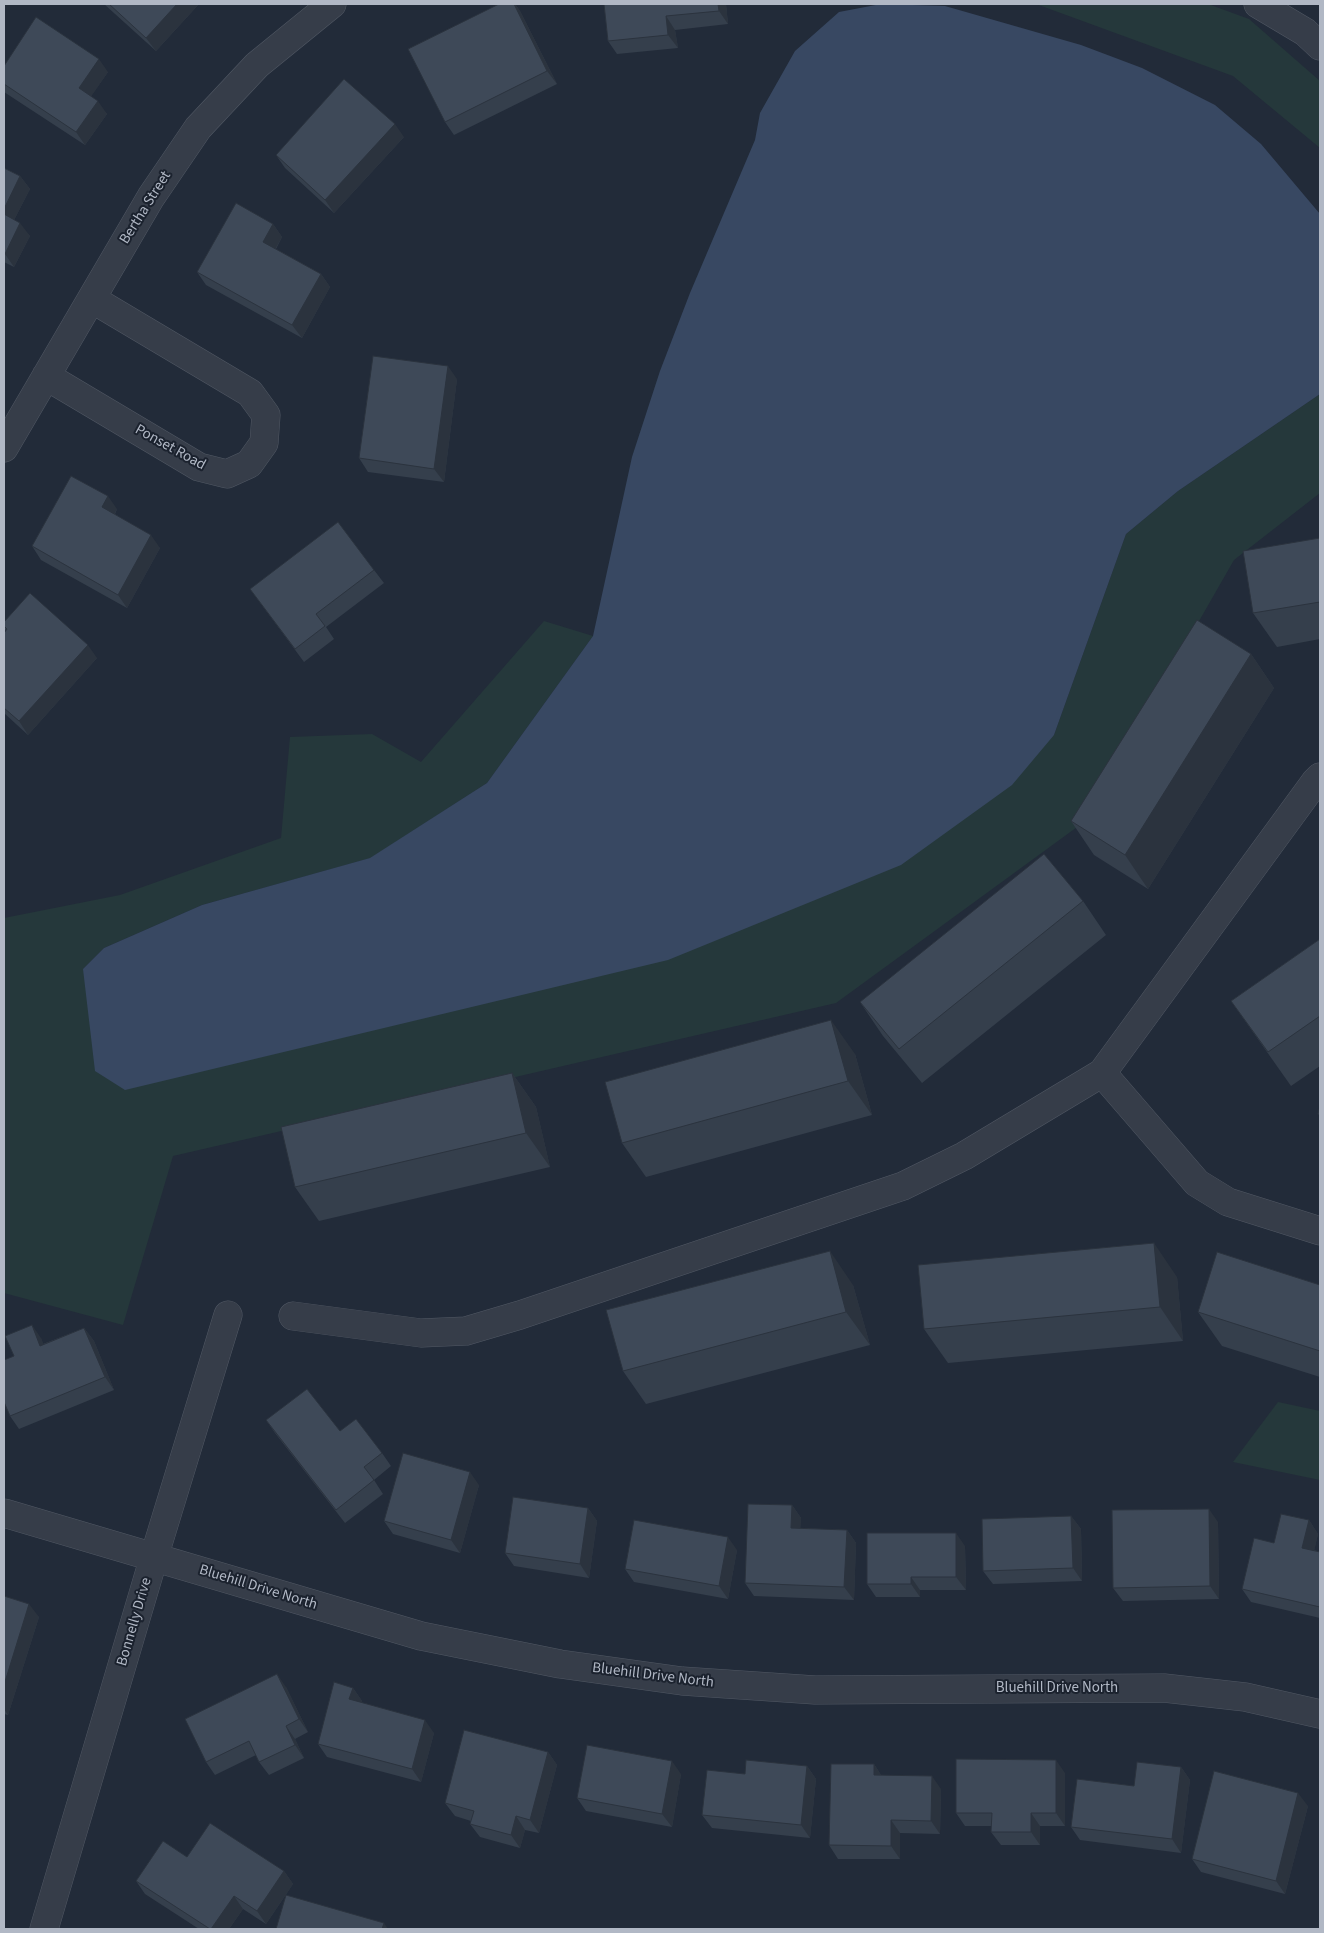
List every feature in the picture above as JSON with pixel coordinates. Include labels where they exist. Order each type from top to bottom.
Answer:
[{"type":"street","name":"Bertha Street","points":[[4,448],[151,196],[198,128],[257,65],[332,4]]},
{"type":"street","points":[[1258,4],[1304,32],[1320,46]]},
{"type":"street","name":"Ponset Road","points":[[46,376],[199,467],[227,474],[249,464],[264,443],[266,415],[250,393],[92,298]]},
{"type":"street","points":[[293,1316],[421,1333],[466,1331],[520,1315],[903,1186],[964,1156],[1102,1073],[1320,777]]},
{"type":"street","points":[[1102,1073],[1197,1183],[1228,1202],[1320,1231]]},
{"type":"street","name":"Bonnelly Drive","points":[[44,1929],[228,1315]]},
{"type":"street","name":"Bluehill Drive North","points":[[4,1513],[421,1636],[560,1664],[682,1681],[815,1690],[1164,1688],[1245,1697],[1320,1714]]},
{"type":"shaded area","points":[[1036,4],[1208,4],[1249,19],[1320,81],[1320,148],[1233,76]]},
{"type":"shaded area","points":[[1320,394],[1320,493],[1234,560],[1084,822],[836,1003],[173,1156],[123,1325],[4,1293],[4,918],[120,895],[281,838],[290,737],[372,734],[421,762],[544,621],[593,636],[487,783],[371,858],[202,905],[104,948],[83,969],[1054,735],[1126,534],[1178,491]]},
{"type":"shaded area","points":[[1278,1402],[1320,1411],[1320,1480],[1233,1462]]},
{"type":"water","points":[[881,4],[945,6],[1081,45],[1142,68],[1215,105],[1261,144],[1320,214],[1320,394],[1178,491],[1126,534],[1054,735],[1012,785],[901,865],[668,960],[125,1090],[95,1071],[83,969],[104,948],[202,905],[370,858],[487,783],[593,636],[632,457],[660,371],[690,293],[755,140],[760,113],[795,51],[839,12]]},
{"type":"building","points":[[109,4],[177,4],[146,38]]},
{"type":"building","points":[[499,4],[514,4],[547,71],[445,122],[408,49]]},
{"type":"building","points":[[604,4],[718,4],[719,11],[666,16],[668,35],[608,41]]},
{"type":"building","points":[[36,17],[99,59],[79,88],[98,101],[76,132],[4,84],[4,66]]},
{"type":"building","points":[[344,79],[395,124],[325,200],[276,155]]},
{"type":"building","points":[[4,168],[20,176],[4,209]]},
{"type":"building","points":[[236,203],[273,224],[263,242],[321,274],[292,325],[197,272]]},
{"type":"building","points":[[4,214],[20,223],[5,254],[4,254]]},
{"type":"building","points":[[373,356],[448,366],[434,469],[359,458]]},
{"type":"building","points":[[71,476],[108,496],[102,507],[151,535],[118,595],[32,546]]},
{"type":"building","points":[[338,522],[374,570],[316,614],[325,626],[295,649],[250,589]]},
{"type":"building","points":[[1320,538],[1320,602],[1253,613],[1243,551]]},
{"type":"building","points":[[30,593],[88,645],[19,721],[4,708],[4,633],[7,629],[4,626],[4,622]]},
{"type":"building","points":[[1197,620],[1251,654],[1125,855],[1071,821]]},
{"type":"building","points":[[1044,854],[1083,901],[899,1049],[860,1002]]},
{"type":"building","points":[[1320,939],[1320,1016],[1268,1052],[1231,1001]]},
{"type":"building","points":[[831,1020],[848,1081],[622,1143],[605,1082]]},
{"type":"building","points":[[512,1073],[526,1133],[295,1187],[281,1127]]},
{"type":"building","points":[[1154,1243],[1160,1307],[924,1329],[918,1265]]},
{"type":"building","points":[[830,1251],[846,1312],[623,1371],[606,1310]]},
{"type":"building","points":[[1217,1252],[1320,1285],[1320,1351],[1198,1312]]},
{"type":"building","points":[[32,1325],[40,1346],[84,1328],[105,1377],[10,1416],[4,1402],[4,1360],[14,1356],[5,1336]]},
{"type":"building","points":[[307,1389],[340,1431],[356,1419],[382,1453],[364,1467],[374,1480],[336,1510],[266,1420]]},
{"type":"building","points":[[403,1453],[470,1472],[451,1540],[384,1521]]},
{"type":"building","points":[[513,1497],[588,1508],[580,1564],[505,1553]]},
{"type":"building","points":[[748,1504],[792,1505],[791,1528],[847,1530],[844,1587],[745,1583]]},
{"type":"building","points":[[1209,1509],[1210,1586],[1113,1588],[1112,1510]]},
{"type":"building","points":[[1281,1514],[1309,1520],[1302,1548],[1320,1552],[1320,1607],[1242,1589],[1254,1538],[1274,1543]]},
{"type":"building","points":[[1071,1516],[1073,1568],[983,1571],[982,1519]]},
{"type":"building","points":[[634,1520],[728,1537],[719,1586],[625,1569]]},
{"type":"building","points":[[867,1533],[956,1533],[956,1577],[911,1577],[911,1584],[867,1584]]},
{"type":"building","points":[[4,1596],[29,1604],[4,1685]]},
{"type":"building","points":[[277,1674],[299,1719],[286,1726],[295,1745],[259,1762],[249,1741],[206,1762],[185,1719]]},
{"type":"building","points":[[334,1682],[353,1688],[349,1699],[425,1720],[412,1769],[318,1744]]},
{"type":"building","points":[[464,1730],[548,1752],[530,1820],[516,1816],[511,1835],[470,1824],[474,1811],[445,1803]]},
{"type":"building","points":[[587,1745],[672,1761],[662,1814],[577,1798]]},
{"type":"building","points":[[956,1759],[1056,1760],[1056,1813],[1031,1813],[1031,1832],[991,1832],[992,1813],[956,1813]]},
{"type":"building","points":[[746,1760],[807,1766],[801,1825],[702,1815],[707,1770],[745,1774]]},
{"type":"building","points":[[1137,1762],[1181,1767],[1172,1839],[1071,1827],[1077,1779],[1134,1786]]},
{"type":"building","points":[[831,1764],[874,1764],[874,1775],[932,1776],[931,1821],[891,1820],[891,1846],[829,1845]]},
{"type":"building","points":[[1214,1771],[1298,1793],[1276,1881],[1192,1859]]},
{"type":"building","points":[[210,1823],[284,1871],[257,1911],[234,1896],[211,1929],[136,1881],[163,1841],[187,1857]]},
{"type":"building","points":[[286,1895],[384,1923],[382,1929],[276,1929]]}]
